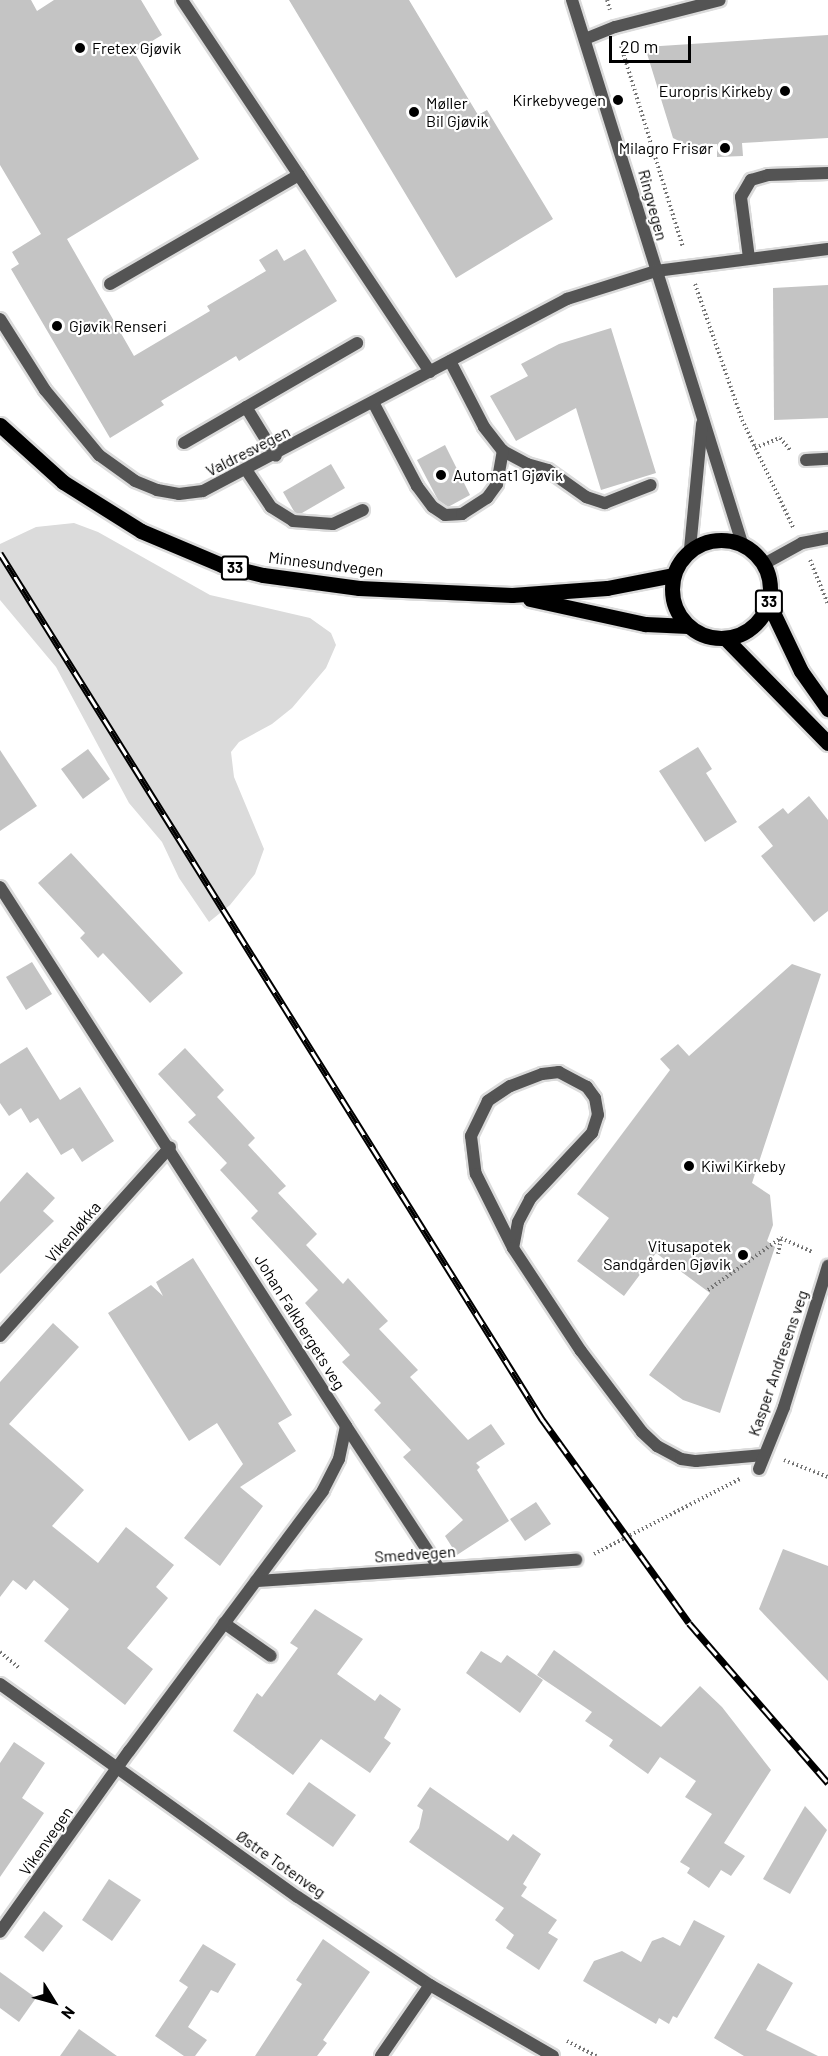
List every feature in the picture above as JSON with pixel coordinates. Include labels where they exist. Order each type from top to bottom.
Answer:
[{"type":"main road","name":"Minnesundvegen","points":[[0,426],[63,482],[103,509],[141,531],[222,565],[309,583],[512,595],[607,588],[674,575]]},
{"type":"main road","points":[[688,626],[672,599],[674,575],[690,549],[720,538],[742,543],[764,564]]},
{"type":"main road","name":"33","points":[[764,564],[770,579],[769,604],[801,671],[828,708]]},
{"type":"main road","name":"Minnesundvegen","points":[[512,595],[645,624],[688,626],[705,636],[725,638]]},
{"type":"main road","name":"33","points":[[725,638],[752,627],[769,604]]},
{"type":"main road","points":[[725,638],[828,743]]},
{"type":"street","points":[[182,0],[430,372]]},
{"type":"street","name":"Ringvegen","points":[[572,0],[742,543]]},
{"type":"street","points":[[585,39],[615,27],[720,0]]},
{"type":"street","points":[[748,258],[741,197],[752,180],[768,175],[828,173]]},
{"type":"street","points":[[110,284],[299,175]]},
{"type":"street","name":"Valdresvegen","points":[[0,320],[45,390],[99,455],[135,481],[179,494],[203,491],[247,471],[567,299],[656,271],[688,265],[828,249]]},
{"type":"street","points":[[184,443],[357,343]]},
{"type":"street","points":[[450,361],[484,428],[503,450],[526,464],[548,470],[586,497],[605,502],[651,485]]},
{"type":"street","points":[[374,404],[417,486],[433,507],[445,515],[462,514],[487,498],[497,484],[503,450]]},
{"type":"street","points":[[246,407],[276,456]]},
{"type":"street","name":"Ringvegen","points":[[690,549],[702,420]]},
{"type":"street","points":[[806,460],[828,459]]},
{"type":"street","points":[[247,471],[271,507],[293,521],[333,524],[363,510]]},
{"type":"street","points":[[764,564],[802,543],[828,538]]},
{"type":"street","name":"Johan Falkbergets veg","points":[[0,887],[170,1147],[346,1426],[439,1568]]},
{"type":"street","points":[[513,1248],[518,1222],[530,1199],[584,1142],[598,1115],[595,1098],[586,1087],[559,1072],[510,1086],[488,1101],[471,1136],[476,1174],[513,1248],[581,1351],[642,1432],[657,1446],[681,1459],[696,1461],[764,1455]]},
{"type":"street","name":"Vikenløkka","points":[[0,1336],[170,1147]]},
{"type":"street","name":"Kasper Andresens veg","points":[[759,1469],[828,1266]]},
{"type":"street","points":[[117,1767],[323,1491],[339,1459],[346,1426]]},
{"type":"street","name":"Smedvegen","points":[[255,1581],[576,1560]]},
{"type":"street","points":[[224,1623],[271,1656]]},
{"type":"street","name":"Østre Totenveg","points":[[0,1684],[298,1897],[430,1985],[553,2056]]},
{"type":"street","name":"Vikenvegen","points":[[0,1932],[117,1767]]},
{"type":"street","points":[[381,2056],[430,1985]]},
{"type":"path","points":[[607,0],[688,265],[755,448],[802,543],[828,604]]},
{"type":"path","points":[[755,448],[780,438],[796,458],[806,460]]},
{"type":"path","points":[[781,1238],[817,1254]]},
{"type":"path","points":[[778,1254],[781,1238]]},
{"type":"path","points":[[708,1290],[781,1238]]},
{"type":"path","points":[[764,1455],[828,1477]]},
{"type":"path","points":[[576,1560],[626,1540],[759,1469]]},
{"type":"path","points":[[0,1652],[19,1668]]},
{"type":"path","points":[[557,2036],[596,2056]]},
{"type":"shaded area","points":[[74,523],[98,532],[210,595],[310,618],[331,633],[336,645],[326,668],[292,708],[272,724],[239,742],[231,752],[234,777],[264,849],[255,874],[230,905],[209,922],[179,878],[162,842],[129,803],[56,667],[0,600],[0,544],[36,527]]},
{"type":"building","points":[[0,0],[31,0],[37,11],[54,0],[141,0],[162,35],[134,52],[199,159],[67,239],[134,356],[210,311],[207,306],[266,271],[259,260],[277,249],[284,261],[305,249],[337,301],[239,361],[236,356],[161,401],[164,405],[110,438],[11,269],[19,264],[12,252],[41,234],[0,165]]},
{"type":"building","points":[[289,0],[409,0],[478,115],[487,110],[553,219],[456,278]]},
{"type":"building","points":[[828,35],[828,138],[742,143],[743,156],[717,157],[717,144],[689,146],[673,138],[645,47]]},
{"type":"building","points":[[828,285],[828,418],[774,420],[773,288]]},
{"type":"building","points":[[611,328],[656,473],[601,490],[576,408],[516,441],[490,396],[528,376],[521,364],[559,344]]},
{"type":"building","points":[[445,445],[470,495],[448,507],[438,500],[417,460]]},
{"type":"building","points":[[331,464],[345,488],[302,513],[295,513],[283,492]]},
{"type":"building","points":[[698,747],[712,769],[706,773],[737,822],[705,842],[659,771]]},
{"type":"building","points":[[88,749],[110,779],[83,799],[61,769]]},
{"type":"building","points":[[0,750],[37,806],[0,831]]},
{"type":"building","points":[[809,796],[828,820],[828,911],[814,922],[761,856],[773,846],[758,827],[783,808],[788,814]]},
{"type":"building","points":[[71,853],[183,973],[150,1003],[103,953],[98,958],[80,938],[85,933],[38,883]]},
{"type":"building","points":[[32,962],[52,994],[26,1010],[6,977]]},
{"type":"building","points":[[792,964],[821,974],[752,1183],[770,1195],[773,1225],[767,1241],[775,1247],[720,1413],[683,1400],[649,1375],[710,1293],[656,1253],[624,1296],[577,1261],[609,1218],[577,1194],[670,1070],[660,1059],[678,1044],[689,1056]]},
{"type":"building","points":[[27,1047],[60,1100],[80,1087],[114,1141],[82,1162],[73,1148],[61,1155],[38,1118],[30,1123],[21,1108],[9,1116],[0,1103],[0,1064]]},
{"type":"building","points":[[185,1048],[224,1090],[217,1097],[255,1138],[248,1145],[286,1186],[278,1193],[317,1234],[306,1245],[343,1284],[348,1278],[388,1321],[379,1329],[418,1370],[410,1377],[468,1440],[491,1424],[505,1444],[476,1463],[480,1467],[477,1470],[509,1521],[457,1555],[445,1536],[463,1520],[403,1457],[411,1450],[374,1410],[381,1403],[342,1362],[350,1355],[305,1303],[318,1290],[251,1218],[258,1211],[220,1170],[227,1163],[188,1122],[196,1115],[158,1074]]},
{"type":"building","points":[[27,1172],[55,1198],[43,1211],[54,1221],[0,1274],[0,1202]]},
{"type":"building","points":[[193,1258],[292,1415],[278,1423],[296,1451],[240,1487],[263,1506],[220,1566],[184,1538],[243,1464],[217,1423],[189,1441],[108,1313],[151,1285],[163,1296],[156,1282]]},
{"type":"building","points":[[53,1323],[79,1347],[9,1424],[84,1490],[52,1526],[98,1563],[126,1527],[174,1565],[156,1587],[168,1598],[127,1648],[153,1669],[125,1705],[44,1641],[69,1609],[34,1580],[26,1590],[13,1580],[0,1597],[0,1382]]},
{"type":"building","points":[[536,1502],[551,1524],[525,1541],[510,1519]]},
{"type":"building","points":[[783,1549],[828,1566],[828,1681],[759,1609]]},
{"type":"building","points":[[315,1609],[363,1639],[337,1674],[375,1701],[380,1694],[401,1709],[384,1738],[391,1743],[370,1773],[321,1739],[293,1775],[233,1731],[257,1693],[262,1697],[298,1648],[290,1643]]},
{"type":"building","points":[[554,1650],[661,1727],[700,1686],[722,1707],[771,1770],[724,1843],[745,1856],[731,1876],[721,1870],[709,1888],[687,1873],[690,1868],[680,1862],[712,1814],[685,1797],[696,1781],[660,1757],[648,1774],[609,1746],[613,1740],[585,1721],[592,1712],[537,1675]]},
{"type":"building","points":[[481,1651],[501,1663],[507,1655],[543,1680],[520,1713],[466,1673]]},
{"type":"building","points":[[14,1742],[45,1763],[22,1798],[44,1813],[0,1877],[0,1763]]},
{"type":"building","points":[[309,1782],[356,1815],[333,1847],[286,1814]]},
{"type":"building","points":[[430,1787],[508,1841],[513,1834],[541,1854],[523,1884],[527,1887],[521,1896],[557,1920],[548,1933],[558,1939],[539,1970],[506,1948],[514,1935],[495,1920],[504,1908],[409,1842],[419,1828],[423,1810],[417,1806]]},
{"type":"building","points":[[805,1806],[827,1830],[790,1894],[763,1879]]},
{"type":"building","points":[[109,1879],[141,1900],[112,1941],[82,1920]]},
{"type":"building","points":[[44,1911],[63,1926],[43,1952],[24,1937]]},
{"type":"building","points":[[694,1920],[725,1936],[677,2018],[673,2016],[669,2024],[659,2018],[656,2024],[583,1981],[594,1961],[622,1951],[641,1962],[652,1941],[663,1937],[680,1946]]},
{"type":"building","points":[[323,1939],[370,1972],[323,2040],[327,2043],[317,2056],[255,2056],[302,1984],[296,1980]]},
{"type":"building","points":[[203,1944],[236,1964],[218,1993],[211,1990],[188,2027],[207,2040],[195,2056],[184,2056],[155,2036],[188,1987],[179,1981]]},
{"type":"building","points":[[758,1963],[793,1983],[766,2030],[818,2056],[744,2056],[714,2038]]},
{"type":"building","points":[[0,1972],[36,1998],[19,2022],[0,2008]]},
{"type":"building","points":[[79,2029],[117,2056],[60,2056]]},
{"type":"railway","points":[[0,553],[542,1419],[689,1623],[828,1783]]},
{"type":"place","name":"Fretex Gjøvik","points":[[80,48]]},
{"type":"place","name":"Europris Kirkeby","points":[[785,91]]},
{"type":"place","name":"Kirkebyvegen","points":[[618,100]]},
{"type":"place","name":"Møller Bil Gjøvik","points":[[414,112]]},
{"type":"place","name":"Milagro Frisør","points":[[725,148]]},
{"type":"place","name":"Gjøvik Renseri","points":[[57,326]]},
{"type":"place","name":"Automat1 Gjøvik","points":[[441,475]]},
{"type":"place","name":"Kiwi Kirkeby","points":[[689,1166]]},
{"type":"place","name":"Vitusapotek Sandgården Gjøvik","points":[[743,1255]]}]
